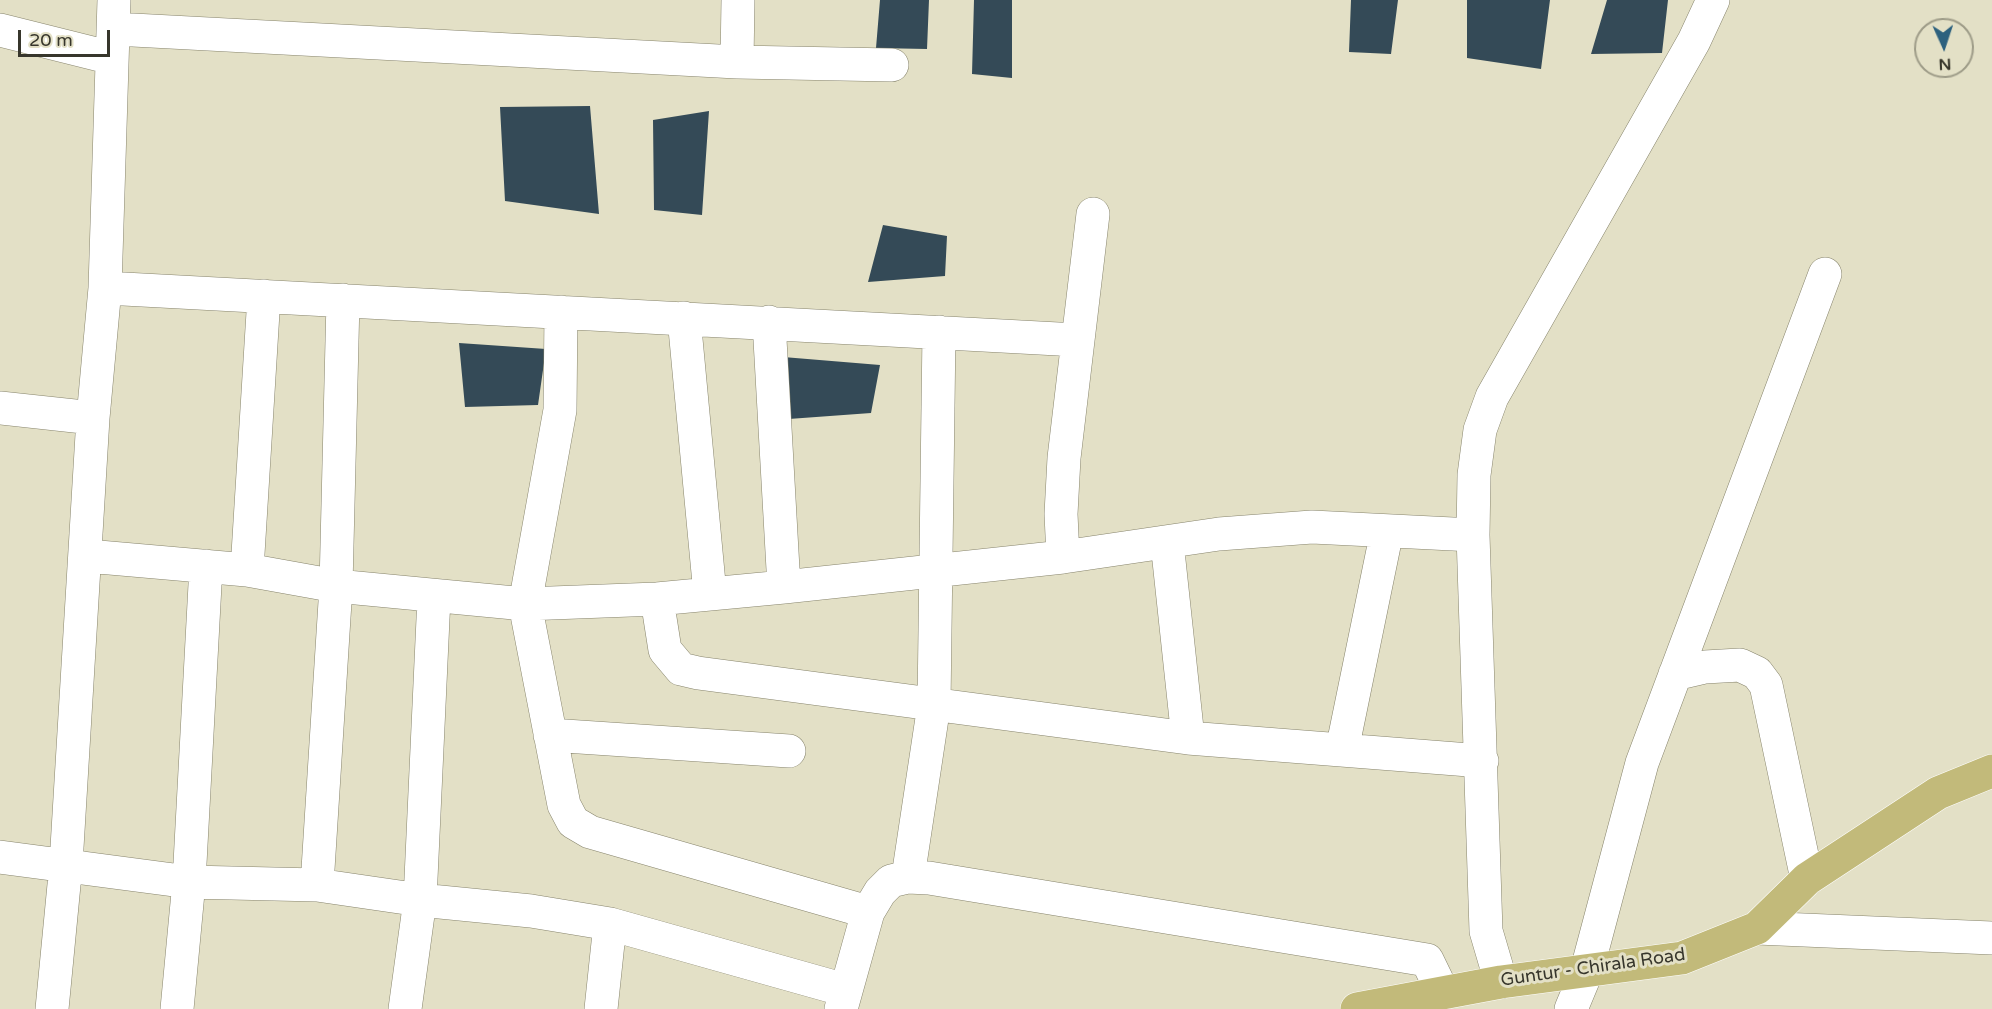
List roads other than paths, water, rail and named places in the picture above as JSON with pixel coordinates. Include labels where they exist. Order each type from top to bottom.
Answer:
[{"type":"main road","name":"Guntur - Chirala Road","points":[[1357,1009],[1501,982],[1586,973],[1682,958],[1757,928],[1807,879],[1938,793],[1992,771]]},
{"type":"street","points":[[737,62],[738,0]]},
{"type":"street","points":[[1501,982],[1486,931],[1473,535],[1474,475],[1480,430],[1492,397],[1694,41],[1713,0]]},
{"type":"street","points":[[52,1009],[66,864],[87,556],[93,417],[105,288],[113,29]]},
{"type":"street","points":[[0,30],[113,29],[737,62],[892,65]]},
{"type":"street","points":[[1063,557],[1061,514],[1064,458],[1093,214]]},
{"type":"street","points":[[1571,1009],[1586,973],[1641,763],[1825,274]]},
{"type":"street","points":[[105,288],[1077,340]]},
{"type":"street","points":[[247,570],[264,296]]},
{"type":"street","points":[[317,885],[336,586],[343,300]]},
{"type":"street","points":[[561,312],[560,410],[525,604],[564,805],[573,822],[590,832],[868,912]]},
{"type":"street","points":[[684,318],[710,594]]},
{"type":"street","points":[[769,322],[784,587]]},
{"type":"street","points":[[908,877],[934,705],[939,332]]},
{"type":"street","points":[[0,408],[93,417]]},
{"type":"street","points":[[87,556],[247,570],[336,586],[525,604],[657,598],[784,587],[1063,557],[1219,534],[1312,527],[1473,535]]},
{"type":"street","points":[[1342,750],[1387,531]]},
{"type":"street","points":[[1167,542],[1188,738]]},
{"type":"street","points":[[177,1009],[189,882],[206,567]]},
{"type":"street","points":[[405,1009],[420,900],[434,597]]},
{"type":"street","points":[[657,598],[666,650],[681,669],[1188,738],[1482,761]]},
{"type":"street","points":[[1675,674],[1705,667],[1740,666],[1757,673],[1766,685],[1807,879]]},
{"type":"street","points":[[550,735],[789,751]]},
{"type":"street","points":[[0,857],[189,882],[317,885],[420,900],[531,911],[610,924],[843,1000],[868,912],[880,892],[891,881],[908,877],[929,878],[1426,960],[1443,993]]},
{"type":"street","points":[[601,1009],[610,924]]},
{"type":"street","points":[[1757,928],[1992,938]]}]
